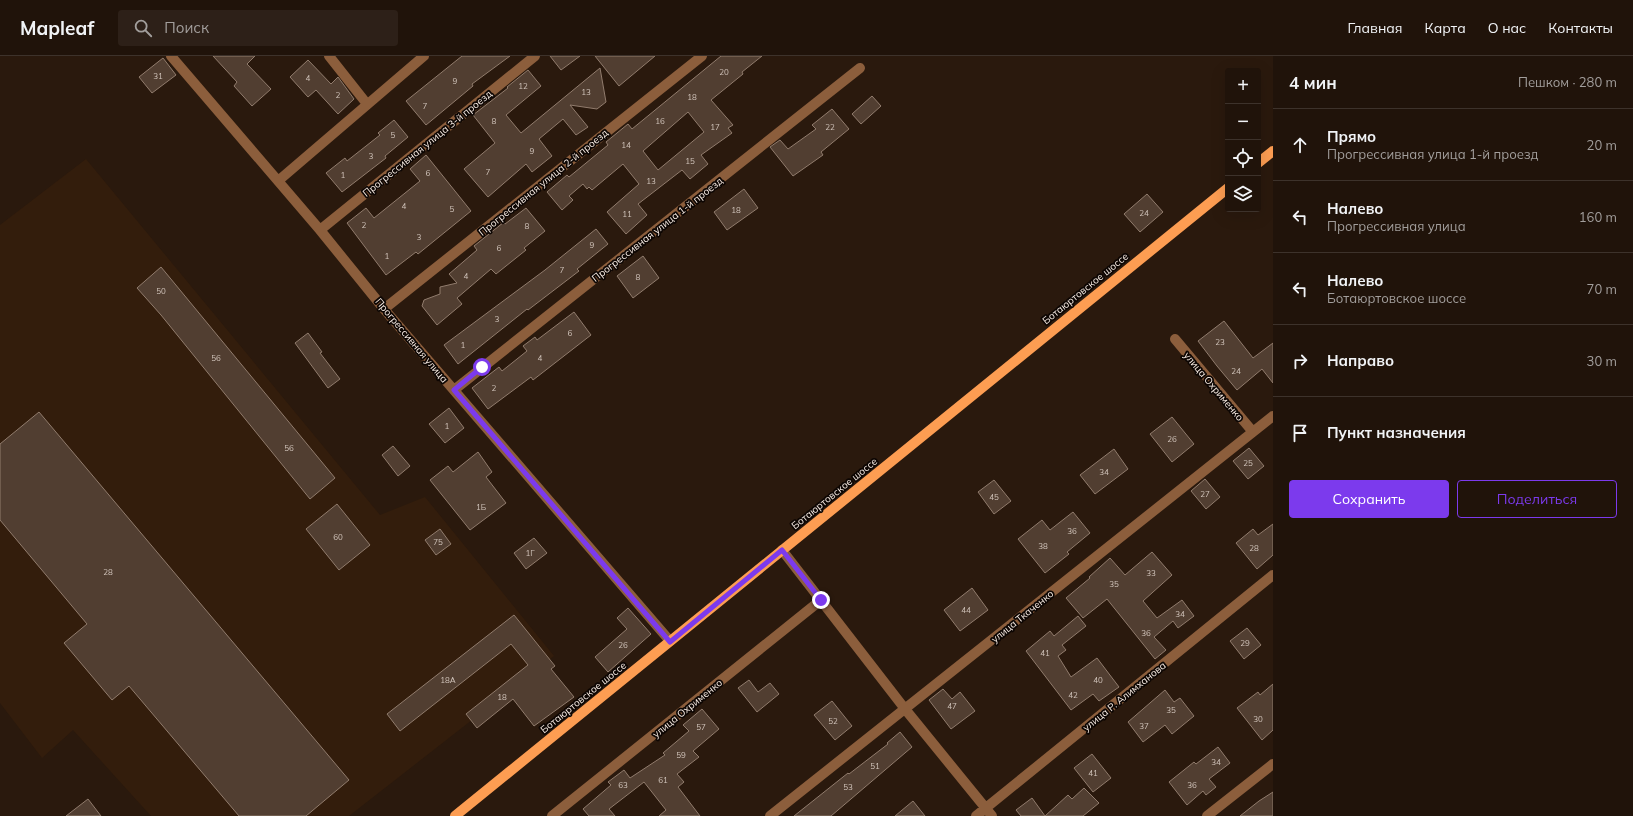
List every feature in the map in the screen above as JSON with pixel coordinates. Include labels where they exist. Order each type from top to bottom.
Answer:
[{"type":"main road","points":[[1261,161],[1273,151]]},
{"type":"main road","name":"Ботаюртовское шоссе","points":[[455,816],[1225,190]]},
{"type":"street","name":"Прогрессивная улица","points":[[171,56],[320,230],[384,309],[670,642]]},
{"type":"street","points":[[329,56],[367,104]]},
{"type":"street","points":[[278,181],[424,56]]},
{"type":"street","name":"Прогрессивная улица 3-й проезд","points":[[320,230],[535,56]]},
{"type":"street","name":"Прогрессивная улица 2-й проезд","points":[[384,309],[702,56]]},
{"type":"street","name":"Прогрессивная улица 1-й проезд","points":[[454,390],[860,68]]},
{"type":"street","name":"улица Охрименко","points":[[1175,339],[1253,432]]},
{"type":"street","name":"улица Ткаченко","points":[[770,816],[1273,416]]},
{"type":"street","points":[[782,550],[905,709],[989,812]]},
{"type":"street","name":"улица Р. Алимханова","points":[[976,816],[989,812],[1273,575]]},
{"type":"street","name":"улица Охрименко","points":[[552,816],[821,600]]},
{"type":"street","points":[[1207,816],[1273,764]]},
{"type":"shaded area","points":[[86,159],[380,515],[425,497],[554,656],[349,816],[151,816],[73,730],[42,758],[0,703],[0,225]]},
{"type":"building","points":[[213,56],[255,56],[247,64],[271,89],[252,106],[234,86],[237,82]]},
{"type":"building","points":[[462,56],[510,56],[472,84],[473,86],[426,125],[406,101]]},
{"type":"building","points":[[550,56],[580,56],[561,70]]},
{"type":"building","points":[[595,56],[655,56],[619,86]]},
{"type":"building","points":[[721,56],[762,56],[742,72],[743,74],[711,100],[733,125],[728,128],[732,133],[701,155],[708,164],[690,179],[682,170],[638,204],[647,215],[626,234],[607,212],[639,184],[623,164],[592,190],[589,187],[587,189],[583,184],[569,196],[573,200],[562,210],[547,192],[567,175],[569,177],[608,145],[606,142],[628,124],[632,129]],"holes":[[[688,112],[704,132],[658,170],[643,151]]]},
{"type":"building","points":[[163,58],[176,75],[152,93],[139,77]]},
{"type":"building","points":[[308,60],[331,84],[338,77],[354,99],[338,114],[316,90],[308,97],[290,77]]},
{"type":"building","points":[[600,68],[606,102],[597,109],[570,105],[588,127],[576,135],[563,119],[539,139],[552,156],[532,172],[526,164],[488,197],[464,169],[495,143],[473,115],[508,88],[507,87],[528,70],[541,86],[506,115],[521,133]]},
{"type":"building","points":[[872,96],[881,106],[861,124],[852,114]]},
{"type":"building","points":[[832,109],[849,129],[821,152],[823,155],[793,176],[770,147],[780,140],[788,149],[816,129],[812,125]]},
{"type":"building","points":[[394,120],[408,137],[385,156],[386,158],[342,192],[326,173],[345,158],[347,161],[380,135],[378,133]]},
{"type":"building","points":[[426,155],[471,211],[418,254],[416,252],[386,275],[347,223],[366,208],[374,218],[420,181],[410,169]]},
{"type":"building","points":[[744,189],[758,208],[727,230],[714,212]]},
{"type":"building","points":[[1147,194],[1163,212],[1140,232],[1124,214]]},
{"type":"building","points":[[526,208],[545,231],[524,248],[526,250],[496,274],[491,269],[457,298],[462,304],[437,325],[422,306],[424,300],[440,294],[440,287],[457,283],[449,274],[477,250],[474,246],[504,222],[505,224]]},
{"type":"building","points":[[596,229],[608,244],[577,269],[579,271],[528,310],[527,309],[458,364],[444,345],[545,270]]},
{"type":"building","points":[[643,256],[659,278],[633,298],[617,276]]},
{"type":"building","points":[[161,267],[335,478],[310,499],[161,315],[137,288]]},
{"type":"building","points":[[574,312],[591,335],[533,380],[531,377],[488,409],[472,388],[499,367],[502,371],[527,351],[523,346],[535,337],[537,340]]},
{"type":"building","points":[[1224,321],[1253,358],[1273,343],[1273,383],[1262,369],[1237,390],[1217,366],[1198,341]]},
{"type":"building","points":[[308,333],[322,352],[320,353],[340,379],[328,388],[295,343]]},
{"type":"building","points":[[449,408],[464,428],[445,443],[429,424]]},
{"type":"building","points":[[39,412],[349,780],[306,816],[239,816],[129,686],[112,700],[64,643],[87,624],[0,520],[0,444]]},
{"type":"building","points":[[1172,417],[1194,444],[1172,462],[1150,434]]},
{"type":"building","points":[[393,446],[410,466],[398,476],[382,455]]},
{"type":"building","points":[[1249,448],[1264,466],[1248,479],[1233,461]]},
{"type":"building","points":[[1114,449],[1128,469],[1095,494],[1080,475]]},
{"type":"building","points":[[478,452],[492,472],[486,477],[506,503],[470,530],[430,480],[448,466],[453,472]]},
{"type":"building","points":[[1205,479],[1220,497],[1206,509],[1191,491]]},
{"type":"building","points":[[994,480],[1011,501],[994,514],[978,492]]},
{"type":"building","points":[[337,504],[370,545],[339,570],[306,529]]},
{"type":"building","points":[[1073,512],[1090,533],[1067,552],[1069,554],[1045,573],[1018,539],[1042,520],[1050,530]]},
{"type":"building","points":[[1273,524],[1273,555],[1257,569],[1236,543],[1253,529],[1258,535]]},
{"type":"building","points":[[440,529],[451,544],[436,555],[425,540]]},
{"type":"building","points":[[534,538],[547,553],[526,569],[514,553]]},
{"type":"building","points":[[1152,552],[1172,575],[1143,601],[1157,618],[1182,600],[1194,616],[1178,628],[1173,621],[1154,637],[1166,650],[1155,659],[1107,599],[1083,618],[1066,598],[1090,578],[1089,577],[1110,558],[1125,575]]},
{"type":"building","points":[[972,588],[988,610],[960,631],[944,610]]},
{"type":"building","points":[[628,608],[651,634],[608,672],[595,657],[627,629],[617,618]]},
{"type":"building","points":[[514,615],[555,666],[551,669],[574,697],[534,726],[513,699],[477,728],[466,714],[528,665],[511,644],[400,731],[387,714]]},
{"type":"building","points":[[1078,616],[1086,626],[1062,645],[1066,650],[1058,656],[1071,677],[1097,658],[1119,687],[1099,701],[1093,694],[1071,710],[1026,651],[1050,631],[1054,636]]},
{"type":"building","points":[[1247,628],[1261,645],[1244,659],[1230,641]]},
{"type":"building","points":[[749,680],[758,692],[770,683],[779,694],[757,712],[738,688]]},
{"type":"building","points":[[1273,684],[1273,730],[1262,740],[1237,708],[1258,692],[1260,695]]},
{"type":"building","points":[[943,689],[952,699],[960,692],[975,711],[951,729],[929,700]]},
{"type":"building","points":[[1165,690],[1174,702],[1180,698],[1194,716],[1172,734],[1165,725],[1143,742],[1128,722]]},
{"type":"building","points":[[832,701],[852,726],[835,740],[814,715]]},
{"type":"building","points":[[702,709],[719,729],[693,751],[699,757],[677,774],[684,782],[678,787],[700,816],[659,816],[666,810],[644,782],[609,809],[615,816],[589,816],[583,809],[611,785],[608,782],[624,770],[630,778],[665,755],[663,753],[689,731],[683,725]]},
{"type":"building","points":[[900,732],[912,747],[831,816],[794,816],[848,773],[849,774],[888,744],[887,743]]},
{"type":"building","points":[[1218,747],[1230,763],[1209,779],[1216,787],[1206,795],[1203,791],[1187,805],[1169,782],[1194,762],[1196,764]]},
{"type":"building","points":[[1092,754],[1111,778],[1093,792],[1074,768]]},
{"type":"building","points":[[1084,788],[1099,803],[1083,816],[1045,816],[1068,795],[1072,799]]},
{"type":"building","points":[[1273,792],[1273,816],[1240,816],[1259,801]]},
{"type":"building","points":[[1032,798],[1045,816],[1021,816],[1016,810]]},
{"type":"building","points":[[88,799],[101,816],[66,816]]},
{"type":"building","points":[[913,801],[925,816],[895,816]]},
{"type":"route","points":[[482,367],[454,390],[670,642],[782,550],[821,600]]}]
